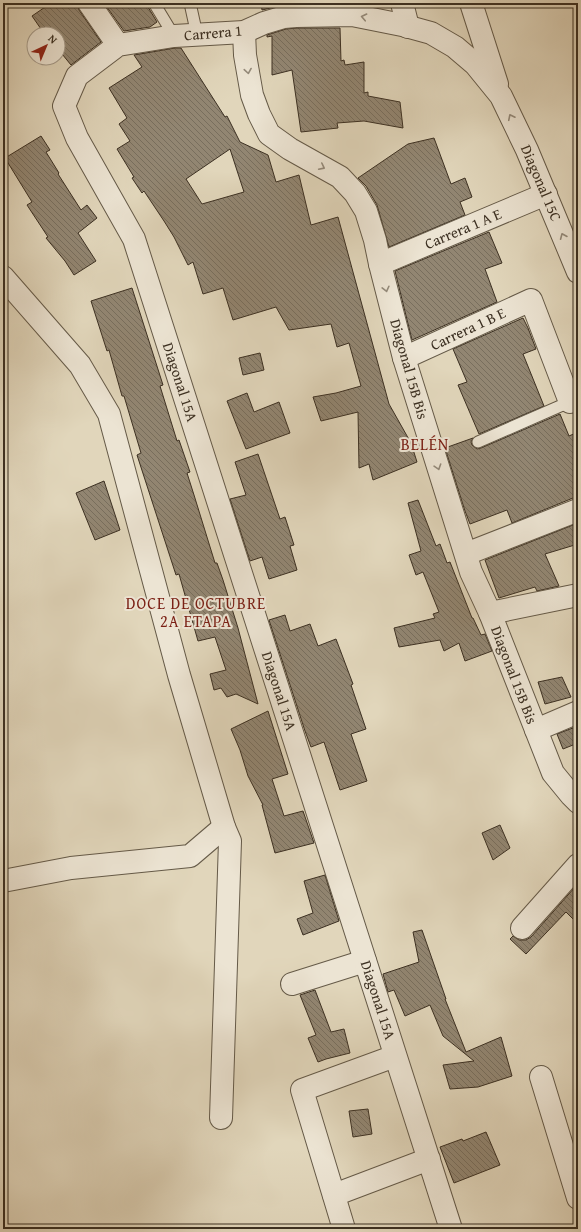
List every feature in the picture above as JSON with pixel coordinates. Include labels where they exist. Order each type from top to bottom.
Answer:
[{"type":"street","points":[[89,3],[118,45]]},
{"type":"street","points":[[402,3],[405,26]]},
{"type":"street","name":"Diagonal 15C","points":[[471,3],[501,96],[528,150],[578,272]]},
{"type":"street","name":"Carrera 1","points":[[118,45],[174,36],[244,32],[264,23],[284,17],[294,9],[352,15],[405,26]]},
{"type":"street","name":"Diagonal 15C","points":[[405,26],[431,34],[456,48],[476,64],[501,96]]},
{"type":"street","name":"Diagonal 15B Bis","points":[[244,32],[245,55],[252,95],[269,134],[290,149],[340,177],[355,193],[366,211],[376,240],[380,264],[404,358],[471,572],[490,613],[553,772],[578,802]]},
{"type":"street","name":"Diagonal 15A","points":[[118,45],[77,76],[64,106],[76,138],[134,239],[451,1229]]},
{"type":"street","name":"Carrera 1 A E","points":[[380,264],[546,194]]},
{"type":"street","points":[[3,277],[80,365],[109,414],[179,675],[224,827],[230,841],[221,1118]]},
{"type":"street","name":"Carrera 1 B E","points":[[404,358],[531,300],[574,400]]},
{"type":"street","points":[[466,554],[578,510]]},
{"type":"street","points":[[490,613],[578,595]]},
{"type":"street","points":[[536,730],[578,712]]},
{"type":"street","points":[[3,882],[71,868],[190,856],[224,827]]},
{"type":"street","points":[[522,928],[578,865]]},
{"type":"street","points":[[292,984],[365,961]]},
{"type":"street","points":[[344,1229],[302,1090],[395,1056]]},
{"type":"street","points":[[541,1077],[578,1198]]},
{"type":"street","points":[[334,1195],[429,1159]]},
{"type":"lane","points":[[154,3],[174,36]]},
{"type":"lane","points":[[190,3],[196,35]]},
{"type":"lane","points":[[478,442],[574,400]]},
{"type":"building","points":[[51,3],[77,3],[79,10],[101,42],[71,65],[66,59],[66,26],[39,26],[32,16]]},
{"type":"building","points":[[104,3],[147,3],[157,22],[150,27],[124,31]]},
{"type":"building","points":[[261,3],[324,3],[283,5],[262,10]]},
{"type":"building","points":[[340,28],[341,61],[344,60],[345,65],[364,62],[364,93],[368,92],[368,96],[400,102],[403,128],[364,121],[337,123],[338,128],[301,132],[292,70],[272,75],[272,36],[267,37],[267,35],[286,29]]},
{"type":"building","points":[[181,48],[225,117],[227,116],[240,142],[268,155],[276,182],[299,175],[311,225],[338,217],[389,404],[411,443],[417,462],[373,480],[369,464],[359,468],[358,412],[321,421],[313,397],[336,393],[361,386],[349,343],[337,347],[331,324],[289,330],[276,307],[233,320],[223,288],[203,294],[193,262],[188,265],[174,237],[144,191],[142,193],[132,178],[134,177],[117,149],[130,141],[119,124],[127,118],[109,88],[142,67],[134,55]],"holes":[[[230,149],[244,192],[202,204],[186,179]]]},
{"type":"building","points":[[41,136],[50,150],[46,152],[81,210],[87,205],[97,218],[78,233],[96,261],[74,275],[65,261],[46,238],[48,237],[27,205],[32,202],[5,158]]},
{"type":"building","points":[[434,138],[451,184],[465,178],[472,197],[460,202],[465,215],[389,247],[377,205],[366,186],[358,178],[408,144]]},
{"type":"building","points":[[489,232],[502,263],[485,269],[497,302],[412,340],[395,271]]},
{"type":"building","points":[[132,288],[163,385],[160,386],[177,441],[179,440],[190,472],[187,473],[215,563],[217,563],[238,628],[258,704],[236,694],[227,697],[221,688],[214,690],[210,674],[226,670],[215,637],[198,641],[179,574],[176,575],[137,455],[141,453],[124,396],[122,396],[109,350],[107,351],[91,301]]},
{"type":"building","points":[[523,318],[536,349],[523,354],[544,406],[479,434],[458,385],[467,382],[453,349]]},
{"type":"building","points":[[260,353],[264,370],[243,375],[239,358]]},
{"type":"building","points":[[247,393],[254,412],[279,402],[290,433],[246,449],[227,401]]},
{"type":"building","points":[[560,414],[569,436],[578,432],[578,498],[573,498],[512,523],[507,510],[470,524],[445,448],[473,438],[471,442],[472,445],[477,449],[481,448]]},
{"type":"building","points":[[258,454],[280,519],[285,517],[294,545],[290,546],[297,570],[269,579],[262,557],[250,561],[230,499],[246,495],[235,462]]},
{"type":"building","points":[[104,481],[120,530],[95,540],[76,493]]},
{"type":"building","points":[[418,500],[436,546],[440,544],[447,563],[450,562],[472,618],[481,635],[485,634],[492,651],[465,661],[459,643],[444,651],[440,640],[399,647],[394,628],[435,618],[433,614],[439,612],[423,572],[416,575],[409,555],[421,551],[408,503]]},
{"type":"building","points":[[578,523],[578,544],[545,554],[559,586],[537,591],[535,587],[499,598],[485,560]]},
{"type":"building","points":[[285,615],[290,631],[310,624],[318,646],[336,639],[353,684],[351,685],[366,729],[351,734],[367,781],[340,790],[324,742],[311,747],[269,620]]},
{"type":"building","points":[[562,677],[571,697],[545,704],[538,682]]},
{"type":"building","points":[[268,711],[288,774],[272,779],[284,816],[303,811],[314,843],[275,853],[263,805],[248,776],[240,750],[231,729]]},
{"type":"building","points":[[578,726],[578,743],[563,749],[557,734]]},
{"type":"building","points":[[500,825],[510,848],[493,860],[482,833]]},
{"type":"building","points":[[325,875],[339,921],[303,935],[297,919],[313,913],[304,881]]},
{"type":"building","points":[[575,887],[578,890],[578,924],[566,912],[526,954],[510,939],[513,936],[519,940],[526,940],[531,937]]},
{"type":"building","points":[[422,930],[445,999],[466,1052],[501,1037],[512,1076],[478,1087],[450,1089],[443,1065],[474,1061],[443,1036],[430,1005],[405,1016],[394,990],[388,992],[383,974],[419,962],[413,932]]},
{"type":"building","points":[[315,990],[331,1032],[344,1029],[350,1053],[318,1062],[308,1038],[316,1035],[300,995]]},
{"type":"building","points":[[368,1109],[372,1134],[353,1137],[349,1111]]},
{"type":"building","points":[[486,1132],[500,1165],[454,1183],[440,1147],[462,1139],[463,1141]]},
{"type":"district","name":"BELÉN","points":[[425,444]]},
{"type":"district","name":"DOCE DE OCTUBRE 2A ETAPA","points":[[196,612]]}]
